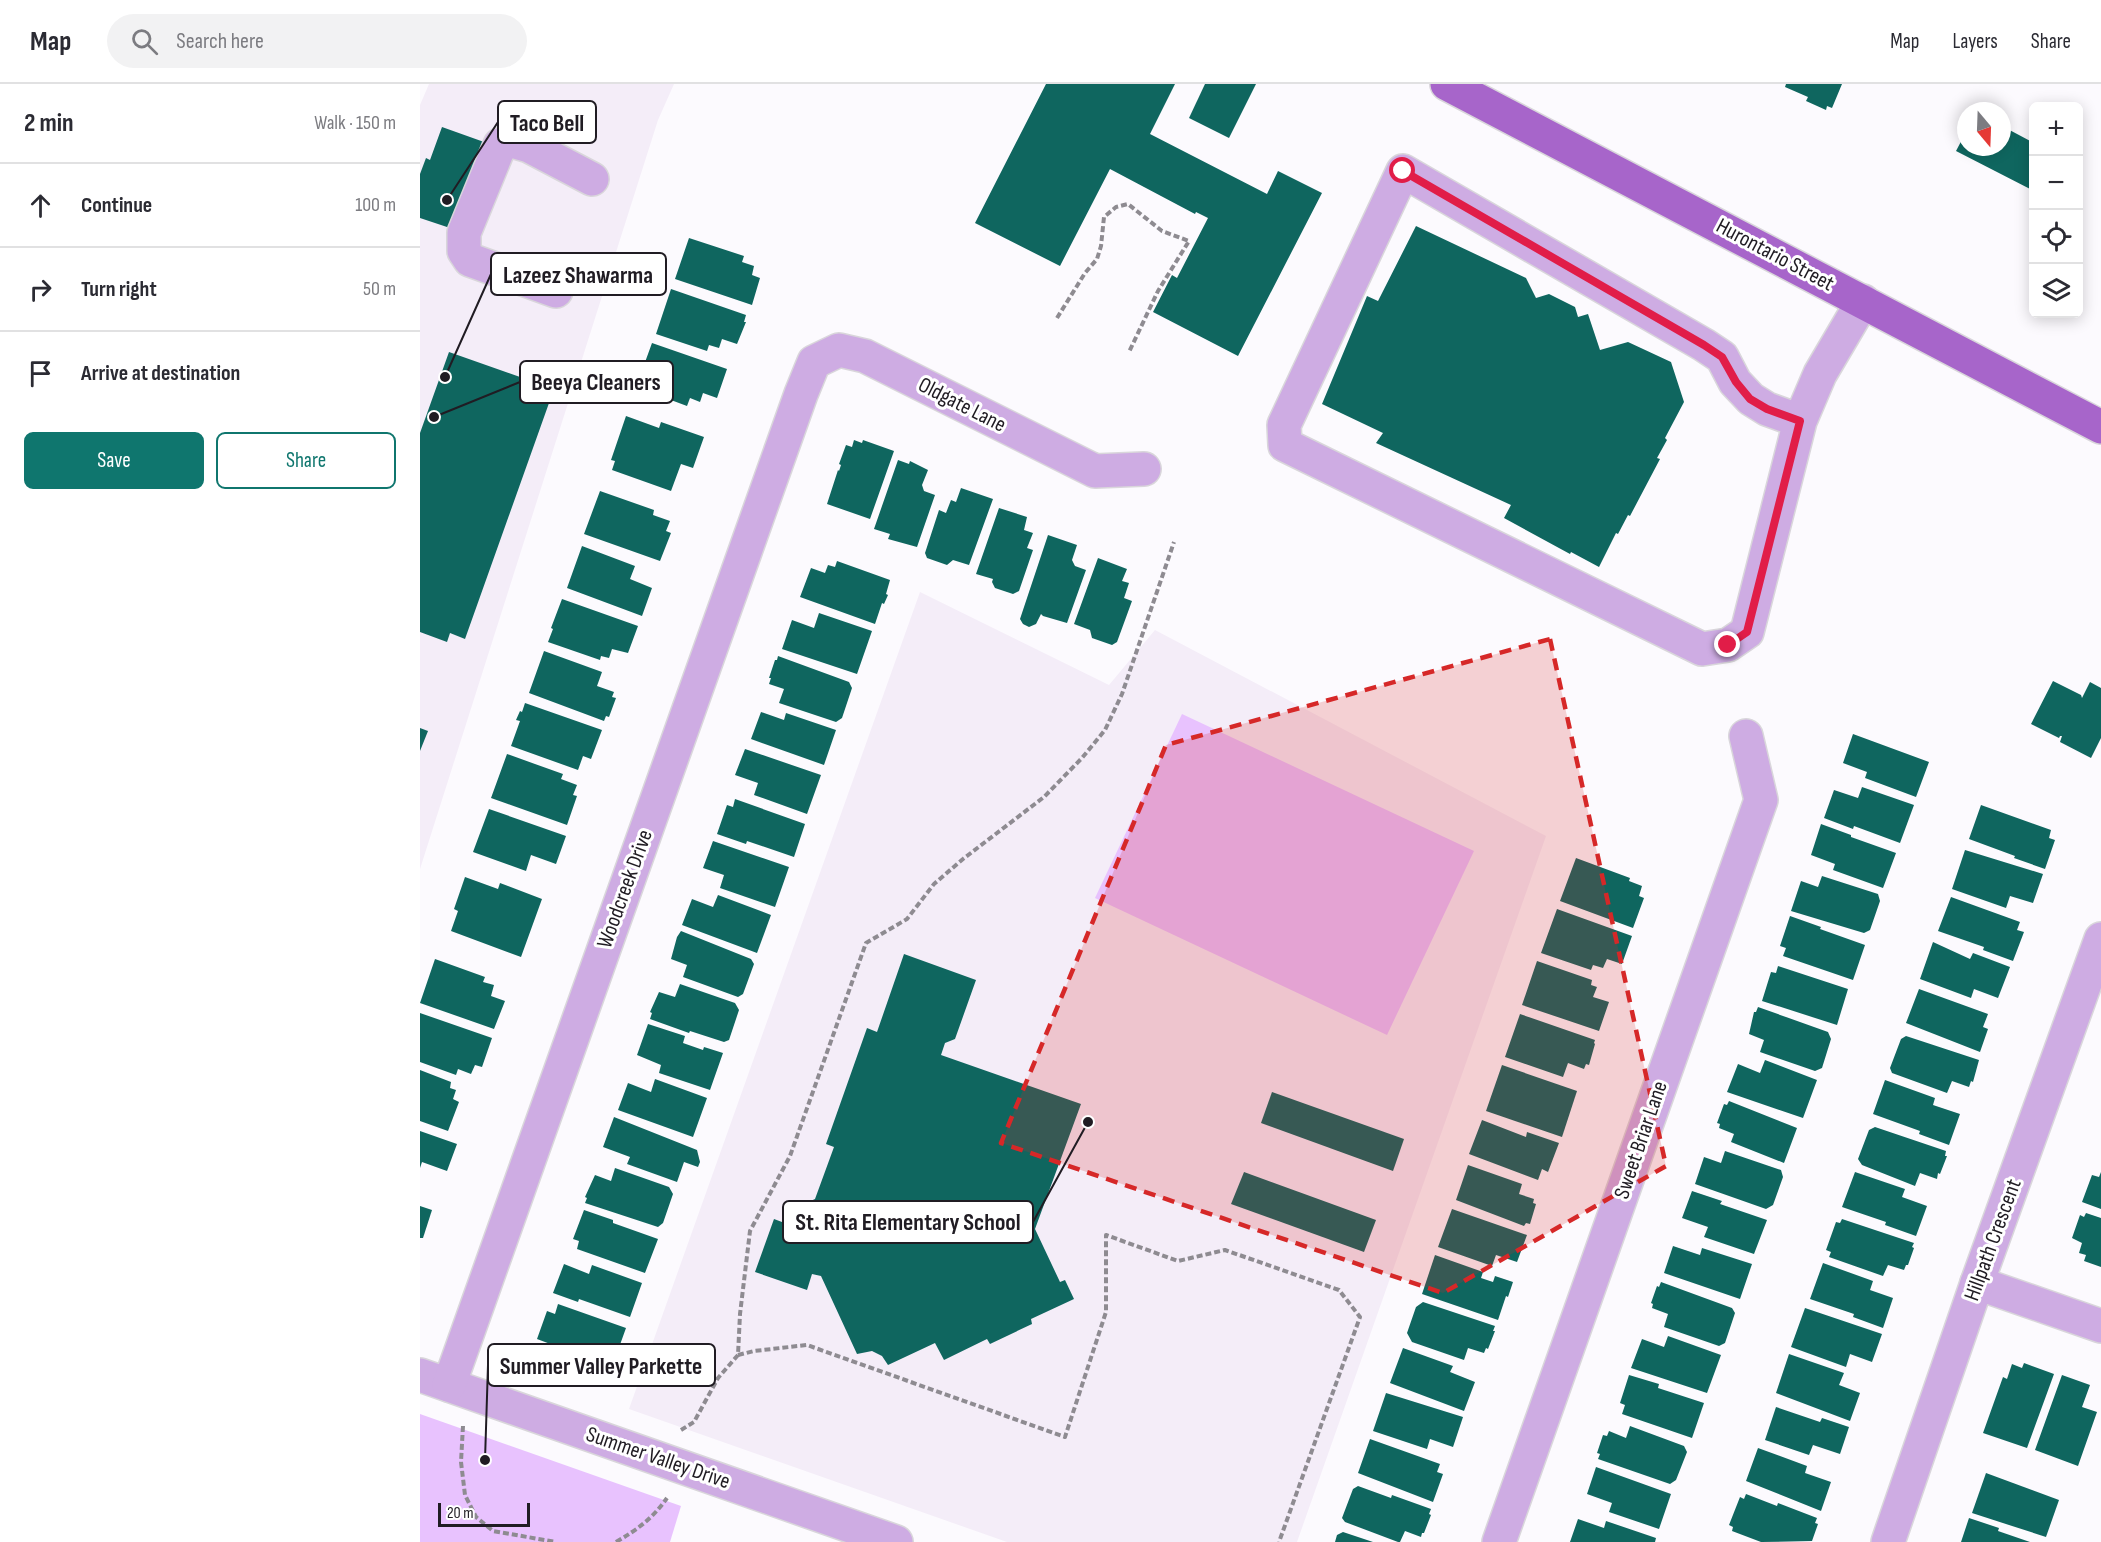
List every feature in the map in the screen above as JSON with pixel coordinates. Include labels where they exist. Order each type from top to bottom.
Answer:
[{"type":"main road","name":"Hurontario Street","points":[[1447,84],[2101,427]]},
{"type":"street","points":[[556,291],[470,260],[464,251],[464,233],[500,146],[512,141],[529,146],[592,179]]},
{"type":"street","points":[[1800,421],[1767,409],[1750,399],[1736,382],[1722,357],[1704,345],[1403,171],[1284,425],[1285,445],[1702,649],[1728,645],[1747,632],[1800,421],[1820,374],[1863,301]]},
{"type":"street","name":"Oldgate Lane","points":[[801,394],[814,362],[839,350],[865,356],[1095,471],[1144,469]]},
{"type":"street","name":"Woodcreek Drive","points":[[434,1380],[801,394]]},
{"type":"street","name":"Sweet Briar Lane","points":[[1499,1542],[1761,800],[1746,736]]},
{"type":"street","name":"Hillpath Crescent","points":[[1888,1542],[1977,1283],[2101,939]]},
{"type":"street","points":[[1977,1283],[2101,1326]]},
{"type":"street","name":"Summer Valley Drive","points":[[434,1380],[896,1542]]},
{"type":"path","points":[[1057,318],[1085,273],[1097,259],[1101,246],[1104,217],[1116,207],[1128,204],[1162,231],[1190,241],[1158,291],[1129,352]]},
{"type":"path","points":[[681,1430],[694,1422],[718,1378],[738,1355],[740,1314],[750,1231],[790,1156],[866,943],[907,920],[934,884],[1044,797],[1082,758],[1105,730],[1122,694],[1174,542]]},
{"type":"path","points":[[738,1355],[807,1345],[1065,1437],[1106,1311],[1106,1235],[1178,1260],[1225,1250],[1339,1290],[1360,1317],[1279,1542]]},
{"type":"path","points":[[463,1426],[461,1461],[465,1495],[476,1517],[494,1531],[556,1542]]},
{"type":"path","points":[[616,1542],[635,1531],[656,1514],[667,1498]]},
{"type":"highlighted area","points":[[1550,639],[1666,1166],[1443,1293],[1001,1143],[1166,745]]},
{"type":"shaded area","points":[[429,84],[674,84],[658,120],[420,869],[420,105]]},
{"type":"shaded area","points":[[920,592],[1109,685],[1155,630],[1546,836],[1297,1542],[1007,1542],[629,1409]]},
{"type":"shaded area","points":[[1182,714],[1474,851],[1387,1035],[1095,898]]},
{"type":"shaded area","points":[[420,1414],[681,1506],[670,1542],[420,1542]]},
{"type":"building","points":[[1046,84],[1175,84],[1150,134],[1267,194],[1278,171],[1322,193],[1238,356],[1153,312],[1172,275],[1177,278],[1208,218],[1196,212],[1195,214],[1110,169],[1060,266],[975,223]]},
{"type":"building","points":[[1205,84],[1256,84],[1229,138],[1189,118]]},
{"type":"building","points":[[1786,84],[1842,84],[1832,108],[1827,106],[1826,110],[1806,101],[1808,97],[1785,87]]},
{"type":"building","points":[[442,127],[484,142],[453,229],[420,218],[420,174],[426,158],[430,160]]},
{"type":"building","points":[[2011,131],[2029,140],[2029,188],[1966,156],[2011,156]]},
{"type":"building","points":[[1416,226],[1526,278],[1536,298],[1549,294],[1575,307],[1578,317],[1588,314],[1600,350],[1628,342],[1671,362],[1684,402],[1665,438],[1667,440],[1657,458],[1660,459],[1630,516],[1628,515],[1618,534],[1616,533],[1599,567],[1504,518],[1511,505],[1376,443],[1383,433],[1322,404],[1367,296],[1378,301]]},
{"type":"building","points":[[689,238],[744,256],[742,262],[754,266],[752,275],[760,278],[752,305],[675,279]]},
{"type":"building","points":[[671,289],[746,315],[744,322],[746,322],[737,344],[722,339],[719,348],[709,345],[707,351],[656,334]]},
{"type":"building","points":[[652,343],[727,369],[717,398],[703,393],[700,402],[690,398],[687,406],[636,387]]},
{"type":"building","points":[[449,352],[554,389],[465,639],[450,633],[447,642],[420,632],[420,433]]},
{"type":"building","points":[[626,416],[659,428],[661,422],[704,437],[693,468],[681,464],[671,491],[612,470],[615,461],[611,460]]},
{"type":"building","points":[[854,440],[862,443],[863,440],[894,451],[870,519],[827,504],[846,445],[852,447]]},
{"type":"building","points":[[898,460],[909,464],[910,461],[928,470],[922,485],[924,491],[935,495],[917,547],[888,539],[890,534],[874,529]]},
{"type":"building","points":[[961,488],[993,499],[969,565],[953,560],[947,565],[927,558],[925,553],[939,510],[946,513],[951,500],[956,502]]},
{"type":"building","points":[[600,491],[654,510],[653,515],[670,521],[666,531],[671,533],[660,561],[584,534]]},
{"type":"building","points":[[999,508],[1027,517],[1024,530],[1033,533],[1027,548],[1033,550],[1019,591],[1013,594],[995,588],[993,579],[976,574]]},
{"type":"building","points":[[1048,535],[1077,545],[1072,560],[1075,566],[1086,570],[1067,623],[1041,614],[1036,624],[1029,627],[1020,619]]},
{"type":"building","points":[[582,546],[635,566],[630,579],[652,588],[642,616],[567,588]]},
{"type":"building","points":[[1098,558],[1127,569],[1122,581],[1129,583],[1124,598],[1132,601],[1117,642],[1112,645],[1092,638],[1090,630],[1074,624]]},
{"type":"building","points":[[837,561],[890,580],[886,594],[888,595],[884,604],[882,603],[875,624],[800,597],[811,568],[825,573],[828,565],[835,567]]},
{"type":"building","points":[[562,599],[638,626],[628,653],[612,649],[609,658],[601,656],[600,660],[548,642]]},
{"type":"building","points":[[819,613],[872,631],[857,674],[782,649],[792,620],[814,628]]},
{"type":"building","points":[[544,651],[602,672],[597,686],[614,692],[612,697],[616,698],[609,717],[606,716],[604,721],[529,693]]},
{"type":"building","points":[[778,656],[849,682],[852,688],[842,718],[836,722],[779,703],[784,689],[769,684],[771,678],[769,678]]},
{"type":"building","points":[[2053,681],[2081,695],[2082,698],[2090,682],[2101,688],[2101,738],[2091,758],[2060,742],[2062,736],[2059,738],[2031,724]]},
{"type":"building","points":[[525,703],[602,730],[591,759],[583,756],[578,770],[511,746],[520,721],[516,720]]},
{"type":"building","points":[[761,712],[784,720],[786,713],[836,730],[824,765],[751,739]]},
{"type":"building","points":[[420,728],[428,731],[420,751]]},
{"type":"building","points":[[1853,734],[1929,762],[1916,797],[1865,778],[1867,772],[1843,763]]},
{"type":"building","points":[[745,749],[821,775],[807,814],[754,795],[758,783],[735,775]]},
{"type":"building","points":[[507,754],[563,774],[561,779],[577,785],[573,795],[577,796],[567,825],[491,798]]},
{"type":"building","points":[[1862,787],[1914,805],[1900,843],[1824,818],[1834,790],[1858,798]]},
{"type":"building","points":[[735,799],[805,824],[794,857],[747,841],[746,844],[717,834],[727,805],[733,807]]},
{"type":"building","points":[[1981,805],[2051,830],[2049,838],[2055,840],[2045,869],[1969,839]]},
{"type":"building","points":[[489,809],[566,836],[556,864],[531,855],[526,871],[473,852]]},
{"type":"building","points":[[1821,824],[1896,853],[1883,888],[1833,870],[1835,864],[1811,855]]},
{"type":"building","points":[[713,841],[789,867],[775,907],[720,888],[724,875],[703,868]]},
{"type":"building","points":[[1965,850],[2043,874],[2033,903],[2010,896],[2006,908],[1952,889]]},
{"type":"building","points":[[1576,858],[1630,878],[1629,881],[1642,886],[1639,896],[1644,898],[1633,928],[1560,901]]},
{"type":"building","points":[[1822,876],[1878,894],[1880,901],[1870,930],[1864,933],[1791,911],[1801,881],[1818,887]]},
{"type":"building","points":[[465,877],[498,889],[500,883],[542,899],[521,957],[451,931],[458,911],[454,909]]},
{"type":"building","points":[[718,895],[771,915],[757,953],[682,925],[692,899],[713,907]]},
{"type":"building","points":[[1951,897],[2020,922],[2017,930],[2024,932],[2013,961],[1983,950],[1984,947],[1938,931]]},
{"type":"building","points":[[1557,909],[1632,936],[1622,964],[1607,959],[1603,968],[1593,965],[1591,970],[1541,953]]},
{"type":"building","points":[[1790,916],[1865,945],[1853,980],[1783,956],[1786,948],[1780,946]]},
{"type":"building","points":[[681,931],[751,959],[754,964],[743,994],[738,997],[683,977],[687,965],[671,959]]},
{"type":"building","points":[[1933,942],[1970,959],[1973,953],[2010,967],[1998,998],[1974,989],[1971,998],[1920,979]]},
{"type":"building","points":[[904,954],[976,980],[955,1039],[945,1043],[941,1055],[1081,1104],[1035,1229],[1060,1282],[1065,1280],[1074,1299],[1031,1319],[1032,1324],[990,1344],[987,1339],[944,1360],[935,1343],[888,1365],[882,1356],[872,1351],[857,1354],[821,1276],[812,1274],[807,1290],[755,1272],[774,1219],[790,1225],[793,1219],[789,1211],[815,1199],[834,1147],[826,1144],[867,1028],[877,1032]]},
{"type":"building","points":[[435,959],[485,977],[483,982],[494,985],[491,996],[505,1001],[494,1029],[420,1003]]},
{"type":"building","points":[[1537,961],[1592,980],[1591,985],[1597,987],[1593,997],[1609,1002],[1599,1031],[1522,1005]]},
{"type":"building","points":[[1778,966],[1848,989],[1837,1025],[1762,1001],[1771,972],[1776,973]]},
{"type":"building","points":[[680,984],[735,1003],[739,1010],[729,1040],[724,1042],[690,1031],[689,1033],[650,1019],[652,1013],[650,1012],[659,992],[675,997]]},
{"type":"building","points":[[1919,989],[1988,1014],[1983,1027],[1988,1029],[1980,1052],[1906,1023]]},
{"type":"building","points":[[1758,1007],[1828,1032],[1831,1039],[1822,1068],[1815,1071],[1760,1052],[1764,1040],[1749,1034],[1754,1012]]},
{"type":"building","points":[[420,1013],[492,1038],[482,1067],[475,1065],[471,1074],[458,1069],[456,1075],[420,1062]]},
{"type":"building","points":[[1520,1014],[1595,1040],[1589,1065],[1586,1064],[1584,1069],[1568,1063],[1563,1077],[1505,1057]]},
{"type":"building","points":[[648,1024],[685,1036],[683,1043],[703,1050],[704,1047],[723,1053],[710,1090],[659,1073],[661,1065],[637,1055]]},
{"type":"building","points":[[1906,1036],[1979,1060],[1973,1082],[1971,1081],[1969,1087],[1952,1081],[1947,1093],[1892,1073],[1890,1068],[1901,1039]]},
{"type":"building","points":[[1765,1060],[1817,1080],[1803,1118],[1727,1092],[1738,1064],[1760,1073]]},
{"type":"building","points":[[1502,1065],[1577,1091],[1562,1137],[1486,1111]]},
{"type":"building","points":[[420,1070],[451,1082],[450,1088],[456,1090],[453,1099],[459,1102],[448,1131],[420,1121]]},
{"type":"building","points":[[655,1079],[707,1098],[693,1137],[618,1110],[628,1083],[651,1092]]},
{"type":"building","points":[[1885,1080],[1935,1098],[1933,1105],[1960,1114],[1949,1145],[1919,1134],[1920,1131],[1873,1114]]},
{"type":"building","points":[[1272,1092],[1404,1139],[1393,1171],[1261,1123]]},
{"type":"building","points":[[1729,1101],[1797,1128],[1784,1163],[1731,1142],[1734,1134],[1719,1128],[1720,1124],[1717,1123],[1724,1104],[1727,1105]]},
{"type":"building","points":[[614,1117],[697,1150],[700,1162],[698,1167],[684,1162],[677,1182],[627,1164],[630,1157],[603,1147]]},
{"type":"building","points":[[1482,1120],[1526,1137],[1527,1132],[1559,1143],[1548,1172],[1542,1169],[1538,1180],[1469,1154]]},
{"type":"building","points":[[1875,1127],[1946,1151],[1945,1156],[1947,1156],[1937,1179],[1920,1173],[1915,1186],[1862,1165],[1858,1159],[1869,1130]]},
{"type":"building","points":[[420,1131],[457,1144],[447,1171],[422,1162],[420,1168]]},
{"type":"building","points":[[1725,1151],[1781,1170],[1783,1177],[1773,1205],[1766,1209],[1695,1184],[1704,1157],[1721,1163]]},
{"type":"building","points":[[1468,1165],[1522,1184],[1519,1194],[1534,1199],[1533,1203],[1536,1204],[1530,1224],[1526,1223],[1524,1226],[1456,1200]]},
{"type":"building","points":[[615,1168],[669,1187],[673,1194],[663,1223],[658,1227],[585,1203],[587,1198],[585,1197],[595,1175],[611,1181]]},
{"type":"building","points":[[1244,1172],[1376,1220],[1364,1252],[1231,1204]]},
{"type":"building","points":[[1855,1172],[1905,1189],[1902,1197],[1927,1206],[1916,1236],[1885,1225],[1886,1222],[1842,1207]]},
{"type":"building","points":[[2101,1172],[2101,1209],[2082,1202],[2092,1175],[2099,1177]]},
{"type":"building","points":[[1692,1191],[1722,1201],[1720,1204],[1767,1220],[1754,1254],[1704,1237],[1708,1227],[1682,1218]]},
{"type":"building","points":[[420,1206],[432,1210],[423,1238],[420,1238]]},
{"type":"building","points":[[1452,1209],[1527,1235],[1517,1262],[1496,1255],[1492,1266],[1438,1247]]},
{"type":"building","points":[[584,1210],[658,1239],[645,1273],[577,1249],[579,1241],[573,1239]]},
{"type":"building","points":[[2086,1213],[2101,1218],[2101,1267],[2084,1261],[2086,1255],[2079,1253],[2082,1243],[2072,1238],[2080,1215],[2084,1217]]},
{"type":"building","points":[[1842,1219],[1914,1243],[1908,1265],[1904,1270],[1888,1265],[1883,1276],[1829,1257],[1831,1252],[1826,1250],[1836,1222],[1840,1223]]},
{"type":"building","points":[[1673,1246],[1700,1255],[1702,1248],[1752,1264],[1740,1299],[1664,1273]]},
{"type":"building","points":[[1435,1255],[1483,1272],[1481,1278],[1493,1282],[1495,1276],[1513,1282],[1498,1320],[1422,1294]]},
{"type":"building","points":[[1823,1263],[1873,1281],[1870,1290],[1893,1298],[1883,1328],[1853,1317],[1854,1314],[1810,1299]]},
{"type":"building","points":[[564,1264],[589,1274],[592,1265],[642,1283],[630,1317],[579,1299],[578,1302],[553,1293]]},
{"type":"building","points":[[1661,1282],[1732,1308],[1735,1313],[1725,1343],[1719,1346],[1664,1327],[1668,1314],[1652,1308],[1651,1303],[1657,1286],[1659,1287]]},
{"type":"building","points":[[1423,1302],[1495,1326],[1488,1349],[1486,1348],[1484,1353],[1468,1348],[1464,1360],[1412,1342],[1407,1333],[1416,1307]]},
{"type":"building","points":[[558,1304],[626,1328],[612,1367],[576,1356],[577,1354],[537,1339],[547,1311],[555,1314]]},
{"type":"building","points":[[1805,1308],[1882,1334],[1872,1362],[1850,1354],[1846,1367],[1791,1347]]},
{"type":"building","points":[[1668,1336],[1721,1355],[1707,1393],[1631,1368],[1642,1339],[1664,1347]]},
{"type":"building","points":[[1403,1348],[1453,1366],[1450,1372],[1475,1382],[1464,1411],[1390,1383]]},
{"type":"building","points":[[1789,1354],[1844,1373],[1839,1385],[1860,1393],[1850,1421],[1776,1393]]},
{"type":"building","points":[[2024,1363],[2054,1374],[2027,1448],[1983,1433],[2003,1377],[2007,1379],[2012,1364],[2022,1368]]},
{"type":"building","points":[[1629,1375],[1659,1384],[1658,1388],[1704,1403],[1692,1438],[1622,1414],[1625,1405],[1620,1403]]},
{"type":"building","points":[[2062,1375],[2090,1385],[2082,1407],[2097,1412],[2078,1466],[2035,1450]]},
{"type":"building","points":[[1386,1393],[1463,1417],[1453,1447],[1430,1439],[1427,1449],[1373,1431]]},
{"type":"building","points":[[1776,1407],[1820,1422],[1822,1418],[1849,1427],[1840,1454],[1813,1445],[1809,1455],[1765,1440]]},
{"type":"building","points":[[1630,1426],[1684,1446],[1687,1452],[1676,1480],[1670,1484],[1598,1459],[1600,1454],[1597,1453],[1603,1435],[1607,1436],[1609,1431],[1626,1438]]},
{"type":"building","points":[[1370,1439],[1440,1464],[1437,1472],[1443,1474],[1433,1502],[1358,1473]]},
{"type":"building","points":[[1758,1448],[1807,1466],[1805,1473],[1831,1482],[1821,1511],[1746,1481]]},
{"type":"building","points":[[1596,1467],[1671,1494],[1659,1529],[1609,1512],[1612,1503],[1587,1494]]},
{"type":"building","points":[[1986,1473],[2059,1500],[2046,1537],[1972,1513]]},
{"type":"building","points":[[1358,1486],[1431,1509],[1429,1514],[1431,1515],[1421,1537],[1405,1531],[1398,1542],[1345,1522],[1342,1518],[1353,1489]]},
{"type":"building","points":[[1746,1494],[1817,1518],[1815,1523],[1818,1524],[1812,1541],[1761,1542],[1732,1531],[1733,1527],[1729,1525],[1740,1497],[1744,1499]]},
{"type":"building","points":[[1969,1518],[1999,1528],[1998,1531],[2030,1542],[1961,1542]]},
{"type":"building","points":[[1578,1519],[1604,1528],[1606,1521],[1656,1538],[1655,1542],[1570,1542]]},
{"type":"building","points":[[1343,1532],[1373,1542],[1335,1542],[1337,1535]]},
{"type":"place","name":"Taco Bell","points":[[447,200]]},
{"type":"place","name":"Lazeez Shawarma","points":[[445,377]]},
{"type":"place","name":"Beeya Cleaners","points":[[434,417]]},
{"type":"place","name":"St. Rita Elementary School","points":[[1088,1122]]},
{"type":"place","name":"Summer Valley Parkette","points":[[485,1460]]},
{"type":"route","points":[[1403,171],[1704,345],[1722,357],[1736,382],[1750,399],[1767,409],[1800,421],[1747,632],[1728,645]]}]
